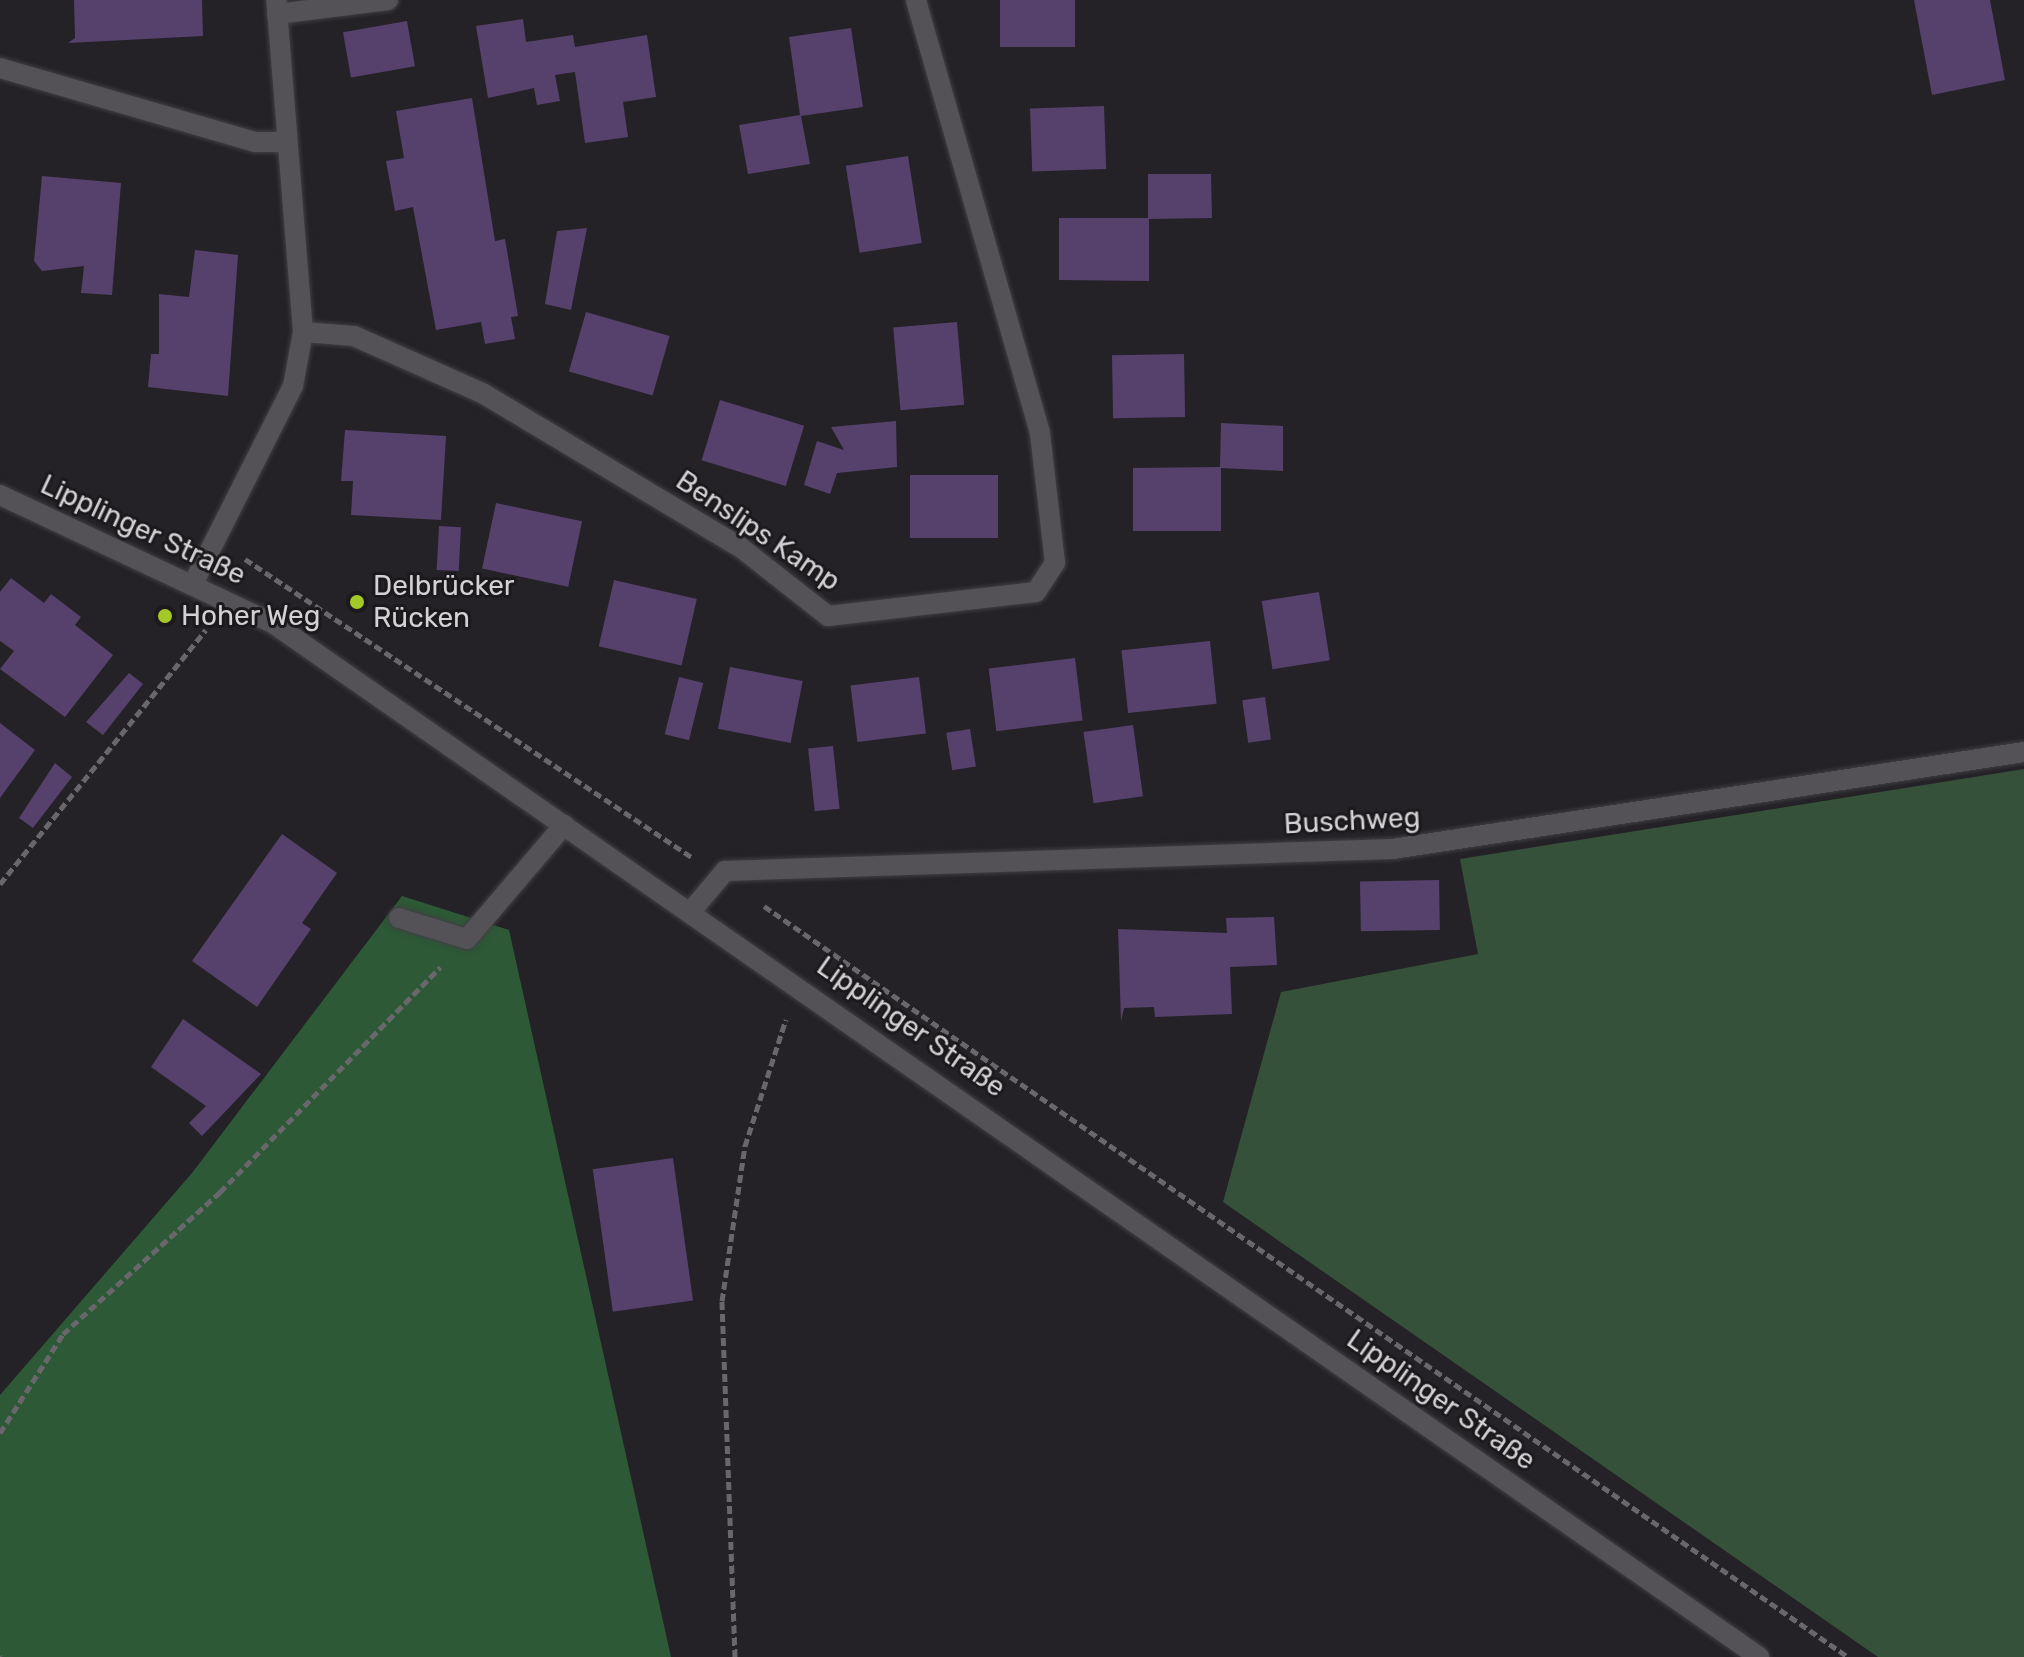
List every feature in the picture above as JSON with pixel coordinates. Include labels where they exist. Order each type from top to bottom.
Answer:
[{"type":"street","points":[[194,582],[293,386],[303,332],[277,7],[388,0]]},
{"type":"street","name":"Benslips Kamp","points":[[303,332],[354,336],[484,394],[740,547],[828,616],[1036,592],[1055,563],[1040,433],[916,0]]},
{"type":"street","points":[[0,68],[255,142],[287,142]]},
{"type":"street","name":"Lipplinger Straße","points":[[0,495],[230,599],[693,909],[1759,1657]]},
{"type":"street","name":"Buschweg","points":[[719,875],[1393,849],[2024,752]]},
{"type":"street","points":[[399,918],[467,939],[564,825]]},
{"type":"street","points":[[693,909],[719,875]]},
{"type":"path","points":[[216,540],[719,875],[1848,1657]]},
{"type":"path","points":[[0,884],[230,599]]},
{"type":"path","points":[[0,1433],[63,1334],[220,1192],[467,939]]},
{"type":"path","points":[[735,1657],[722,1301],[745,1146],[785,1022],[806,988]]},
{"type":"green space","points":[[2024,769],[2024,1657],[1878,1657],[1223,1202],[1281,992],[1478,954],[1460,859]]},
{"type":"green space","points":[[402,896],[509,930],[671,1657],[0,1657],[0,1395],[192,1173]]},
{"type":"building","points":[[74,0],[202,0],[203,36],[68,43],[75,38]]},
{"type":"building","points":[[1000,0],[1075,0],[1075,47],[1000,47]]},
{"type":"building","points":[[1914,0],[1990,0],[2005,80],[1932,95]]},
{"type":"building","points":[[523,19],[526,42],[573,35],[575,47],[647,35],[656,97],[623,102],[628,137],[585,143],[575,72],[555,75],[560,101],[537,105],[534,88],[488,98],[476,26]]},
{"type":"building","points":[[407,21],[415,66],[351,78],[343,32]]},
{"type":"building","points":[[851,28],[863,107],[801,116],[810,164],[748,174],[739,125],[800,115],[789,37]]},
{"type":"building","points":[[472,98],[495,241],[505,239],[518,316],[511,317],[515,339],[485,344],[481,322],[436,330],[413,207],[395,211],[386,161],[404,158],[396,111]]},
{"type":"building","points":[[1104,106],[1106,169],[1032,172],[1030,109]]},
{"type":"building","points":[[908,156],[922,243],[860,253],[846,166]]},
{"type":"building","points":[[1148,174],[1211,174],[1212,218],[1149,219],[1149,281],[1059,280],[1059,218],[1148,218]]},
{"type":"building","points":[[42,176],[121,183],[112,295],[81,293],[84,266],[42,271],[34,261]]},
{"type":"building","points":[[587,228],[571,310],[545,304],[557,231]]},
{"type":"building","points":[[195,250],[238,255],[228,396],[148,387],[151,354],[159,354],[159,294],[189,297]]},
{"type":"building","points":[[586,312],[670,336],[653,396],[569,372]]},
{"type":"building","points":[[957,322],[964,405],[900,410],[893,328]]},
{"type":"building","points":[[1184,354],[1185,417],[1113,418],[1112,355]]},
{"type":"building","points":[[720,400],[804,426],[786,486],[702,460]]},
{"type":"building","points":[[896,421],[897,467],[837,473],[830,494],[804,485],[817,441],[844,450],[831,427]]},
{"type":"building","points":[[1221,423],[1283,426],[1283,471],[1221,468],[1221,531],[1133,531],[1133,468],[1220,467]]},
{"type":"building","points":[[345,430],[446,436],[441,520],[351,515],[353,481],[341,481]]},
{"type":"building","points":[[910,475],[998,475],[998,538],[910,538]]},
{"type":"building","points":[[496,503],[582,521],[568,587],[482,569]]},
{"type":"building","points":[[439,526],[461,527],[459,571],[437,570]]},
{"type":"building","points":[[11,578],[44,603],[51,594],[81,617],[75,625],[113,655],[65,717],[0,669],[14,651],[0,641],[0,592]]},
{"type":"building","points":[[614,580],[697,599],[682,665],[599,646]]},
{"type":"building","points":[[1319,592],[1330,660],[1273,669],[1262,601]]},
{"type":"building","points":[[1210,641],[1217,704],[1128,713],[1121,650]]},
{"type":"building","points":[[1075,658],[1083,721],[996,731],[989,669]]},
{"type":"building","points":[[730,667],[803,681],[791,743],[718,729]]},
{"type":"building","points":[[129,673],[143,684],[103,735],[86,722]]},
{"type":"building","points":[[679,677],[703,683],[689,740],[665,734]]},
{"type":"building","points":[[919,677],[926,734],[857,742],[851,685]]},
{"type":"building","points":[[1265,697],[1271,740],[1248,743],[1242,700]]},
{"type":"building","points":[[0,723],[35,750],[0,798]]},
{"type":"building","points":[[1133,725],[1143,796],[1094,803],[1083,732]]},
{"type":"building","points":[[970,729],[976,767],[952,770],[946,733]]},
{"type":"building","points":[[833,746],[840,809],[815,811],[808,749]]},
{"type":"building","points":[[55,763],[72,777],[33,828],[19,818]]},
{"type":"building","points":[[282,834],[337,873],[302,923],[311,929],[257,1007],[192,961]]},
{"type":"building","points":[[1439,880],[1440,930],[1361,931],[1360,881]]},
{"type":"building","points":[[1274,917],[1277,965],[1230,967],[1232,1014],[1155,1017],[1154,1007],[1124,1008],[1121,1022],[1118,929],[1227,933],[1226,918]]},
{"type":"building","points":[[183,1019],[261,1074],[202,1136],[189,1123],[206,1106],[151,1067]]},
{"type":"building","points":[[673,1158],[693,1301],[613,1312],[593,1169]]},
{"type":"place","name":"Delbrücker Rücken","points":[[357,602]]},
{"type":"place","name":"Hoher Weg","points":[[165,616]]}]
